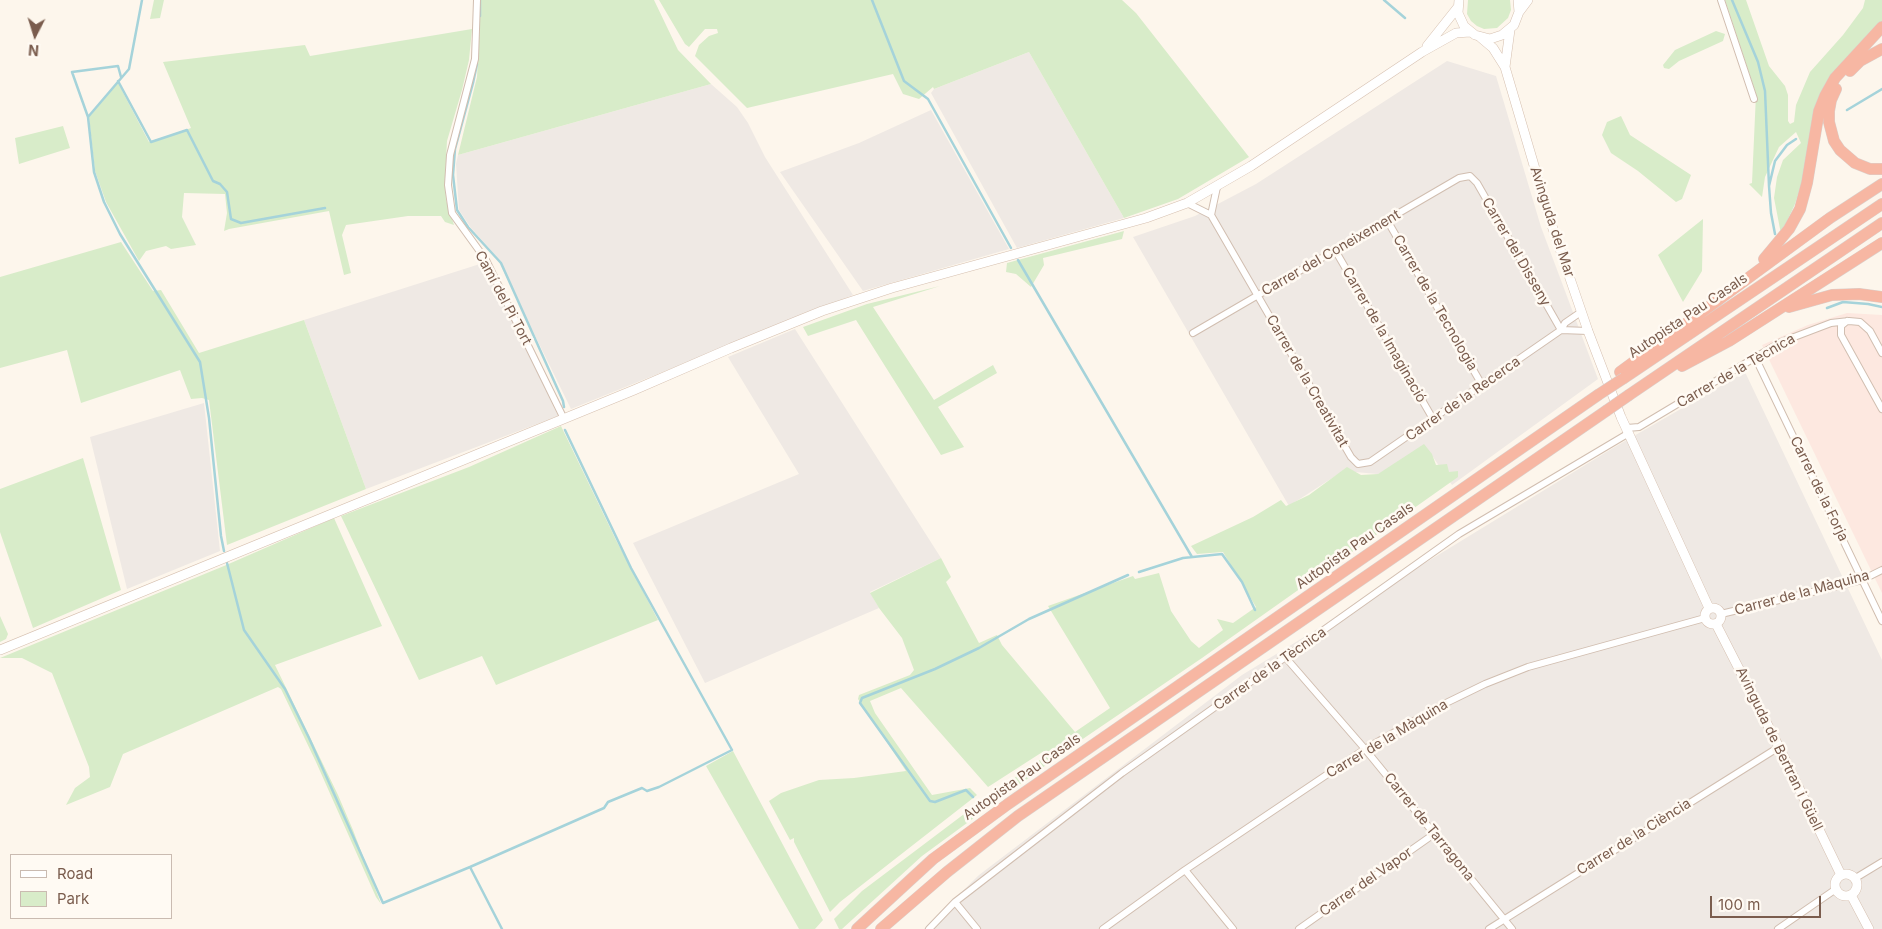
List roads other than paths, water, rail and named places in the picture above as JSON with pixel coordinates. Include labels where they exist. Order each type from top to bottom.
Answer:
[{"type":"highway","points":[[1749,276],[1778,243],[1800,209],[1807,183],[1819,111],[1824,96],[1835,78],[1882,27]]},
{"type":"highway","points":[[1882,49],[1860,61],[1845,76],[1831,100],[1828,122],[1834,141],[1848,158],[1862,166],[1882,170]]},
{"type":"highway","points":[[1622,375],[1749,276],[1882,184]]},
{"type":"highway","name":"Autopista Pau Casals","points":[[857,929],[933,859],[1008,804],[1585,403],[1597,392],[1882,204]]},
{"type":"highway","points":[[881,929],[947,872],[1018,816],[1640,387],[1882,223]]},
{"type":"highway","points":[[1640,387],[1729,341],[1882,243]]},
{"type":"highway","points":[[1776,312],[1800,303],[1832,295],[1859,294],[1882,297]]},
{"type":"main road","points":[[1518,0],[1519,12]]},
{"type":"main road","name":"Avinguda del Mar","points":[[1505,67],[1510,30],[1516,22],[1519,12],[1528,0]]},
{"type":"main road","points":[[1458,3],[1461,21],[1470,32]]},
{"type":"main road","points":[[1422,52],[1458,3]]},
{"type":"main road","points":[[1480,37],[1496,38],[1510,30]]},
{"type":"main road","points":[[0,650],[564,419],[731,348],[853,300],[1146,218],[1187,203],[1217,187],[1422,52],[1456,33],[1470,32]]},
{"type":"main road","name":"Avinguda del Mar","points":[[1470,32],[1480,37],[1493,48],[1505,67],[1551,223],[1580,312],[1628,430]]},
{"type":"main road","points":[[1628,430],[1709,608]]},
{"type":"main road","points":[[1709,608],[1716,608],[1721,614],[1721,619],[1716,624],[1709,623],[1705,618],[1705,612],[1709,608]]},
{"type":"main road","name":"Avinguda de Bertran i Güell","points":[[1716,624],[1779,747],[1841,876]]},
{"type":"main road","points":[[1848,875],[1854,878],[1856,887],[1851,895],[1842,895],[1836,889],[1835,882],[1841,876],[1848,875]]},
{"type":"main road","points":[[1851,895],[1868,929]]},
{"type":"street","name":"Camí del Pi Tort","points":[[477,0],[475,59],[450,154],[448,185],[452,213],[486,260],[564,419]]},
{"type":"street","points":[[1720,0],[1754,99]]},
{"type":"street","name":"Carrer del Coneixement","points":[[1194,333],[1459,178],[1470,176]]},
{"type":"street","name":"Carrer del Disseny","points":[[1470,176],[1476,183],[1562,330]]},
{"type":"street","points":[[1187,203],[1211,215],[1217,187]]},
{"type":"street","name":"Carrer de la Creativitat","points":[[1211,215],[1351,457],[1355,462],[1363,464]]},
{"type":"street","name":"Carrer de la Tecnologia","points":[[1387,220],[1482,385]]},
{"type":"street","name":"Carrer de la Imaginació","points":[[1336,250],[1433,419]]},
{"type":"street","name":"Carrer de la Recerca","points":[[1363,464],[1370,462],[1562,330],[1566,323],[1580,312]]},
{"type":"street","points":[[1882,353],[1870,330],[1860,322],[1848,321],[1841,326],[1840,332],[1882,409]]},
{"type":"street","name":"Carrer de la Tècnica","points":[[929,929],[955,902],[1122,773],[1459,534],[1628,430],[1639,427],[1789,338],[1831,323],[1848,321]]},
{"type":"street","points":[[1562,330],[1588,331]]},
{"type":"street","name":"Carrer de la Forja","points":[[1756,357],[1882,621]]},
{"type":"street","name":"Carrer de la Màquina","points":[[1721,614],[1862,580],[1882,570]]},
{"type":"street","name":"Carrer de la Màquina","points":[[1103,929],[1185,870],[1365,749],[1444,704],[1519,670],[1705,618]]},
{"type":"street","name":"Carrer de Tarragona","points":[[1286,658],[1365,749],[1512,929]]},
{"type":"street","name":"Carrer de la Ciència","points":[[1490,929],[1779,747]]},
{"type":"street","name":"Carrer del Vapor","points":[[1299,929],[1434,834]]},
{"type":"street","points":[[1854,878],[1882,862]]},
{"type":"street","points":[[1185,870],[1233,929]]},
{"type":"street","points":[[1778,929],[1836,889]]},
{"type":"street","points":[[955,902],[977,929]]},
{"type":"waterway","points":[[142,0],[129,69],[88,117],[94,172],[104,202],[120,234],[200,362],[209,418],[224,551]]},
{"type":"waterway","points":[[480,0],[480,16]]},
{"type":"waterway","points":[[872,0],[904,81],[928,99],[1011,248]]},
{"type":"waterway","points":[[1384,0],[1405,18]]},
{"type":"waterway","points":[[1732,0],[1758,62],[1765,91],[1769,186]]},
{"type":"waterway","points":[[477,64],[455,149],[453,175],[457,210],[468,227],[501,263],[564,407]]},
{"type":"waterway","points":[[88,117],[72,72],[118,66],[121,77]]},
{"type":"waterway","points":[[118,81],[151,142],[187,130],[213,181],[220,184],[227,192],[231,219],[241,223],[325,208]]},
{"type":"waterway","points":[[1847,110],[1882,89]]},
{"type":"waterway","points":[[1775,234],[1769,186],[1775,161],[1787,145],[1796,139]]},
{"type":"waterway","points":[[1018,260],[1192,557]]},
{"type":"waterway","points":[[1827,308],[1843,302],[1882,307]]},
{"type":"waterway","points":[[502,929],[470,867],[604,808],[608,802],[642,788],[647,791],[659,787],[732,750],[631,568],[565,430]]},
{"type":"waterway","points":[[1139,572],[1183,558],[1222,554],[1242,582],[1255,610]]},
{"type":"waterway","points":[[227,563],[244,630],[285,689],[383,903],[470,867]]},
{"type":"waterway","points":[[973,797],[966,790],[935,802],[930,801],[860,703],[862,698],[935,669],[979,648],[1029,619],[1128,575]]}]
